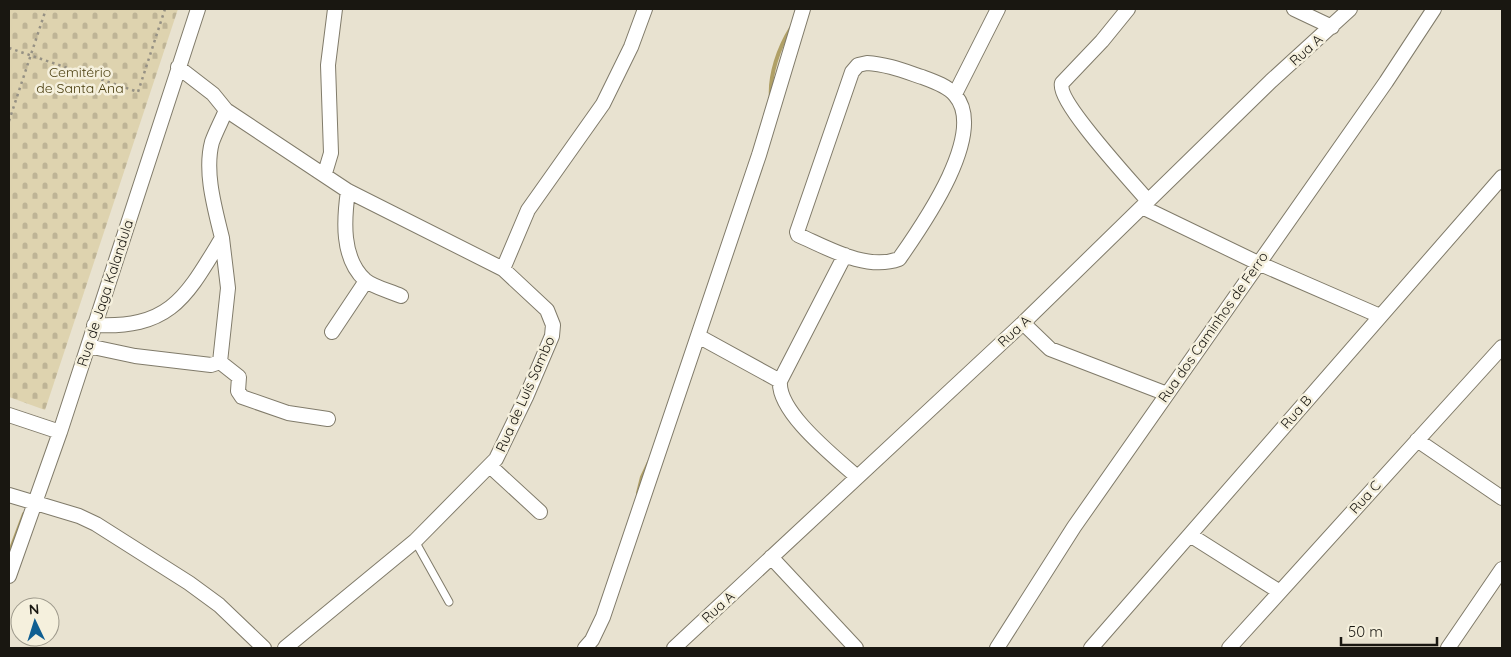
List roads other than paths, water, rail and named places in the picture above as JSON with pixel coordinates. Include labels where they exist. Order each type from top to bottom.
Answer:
[{"type":"street","name":"Rua de Jaga Kalandula","points":[[9,573],[60,432],[198,9]]},
{"type":"street","points":[[324,173],[331,153],[328,64],[335,9]]},
{"type":"street","points":[[502,269],[528,210],[603,104],[631,46],[645,9]]},
{"type":"street","points":[[585,648],[592,640],[603,618],[759,155],[803,9]]},
{"type":"street","points":[[955,94],[998,9]]},
{"type":"street","points":[[1128,9],[1102,42],[1062,83],[1061,88],[1063,95],[1085,127],[1145,204],[1258,263],[1380,316]]},
{"type":"street","points":[[1294,9],[1332,27]]},
{"type":"street","name":"Rua A","points":[[674,648],[1023,323],[1271,81],[1350,9]]},
{"type":"street","name":"Rua dos Caminhos de Ferro","points":[[998,648],[1074,528],[1386,82],[1434,9]]},
{"type":"street","points":[[878,63],[934,82],[955,94],[963,109],[966,124],[964,136],[939,198],[928,218],[900,259],[890,262],[877,262],[845,255],[798,235],[797,227],[852,72],[858,65],[878,63]]},
{"type":"street","name":"Rua de Luís Sambo","points":[[178,67],[213,94],[226,110],[348,190],[502,269],[548,310],[554,325],[552,336],[526,397],[502,449],[490,466],[415,541],[285,648]]},
{"type":"street","points":[[220,362],[228,288],[222,238],[214,200],[210,158],[212,142],[226,110]]},
{"type":"street","name":"Rua B","points":[[1091,648],[1502,177]]},
{"type":"street","points":[[348,190],[344,219],[353,267],[366,281],[400,296]]},
{"type":"street","points":[[94,325],[119,326],[139,322],[175,305],[185,296],[222,238]]},
{"type":"street","points":[[845,255],[780,381],[779,390],[782,398],[800,423],[857,477]]},
{"type":"street","points":[[332,332],[366,281]]},
{"type":"street","points":[[1023,323],[1050,349],[1167,394]]},
{"type":"street","points":[[698,336],[780,381]]},
{"type":"street","points":[[88,346],[135,356],[211,365],[220,362]]},
{"type":"street","name":"Rua C","points":[[1229,648],[1502,347]]},
{"type":"street","points":[[220,362],[239,377],[238,391],[242,397],[288,413],[328,419]]},
{"type":"street","points":[[9,415],[60,432]]},
{"type":"street","points":[[1417,440],[1502,498]]},
{"type":"street","points":[[490,466],[540,512]]},
{"type":"street","points":[[9,494],[79,516],[96,524],[189,582],[219,605],[264,648]]},
{"type":"street","points":[[1190,535],[1280,592]]},
{"type":"street","points":[[771,558],[856,648]]},
{"type":"street","points":[[1448,648],[1502,569]]},
{"type":"lane","points":[[415,541],[449,602]]},
{"type":"waterway","points":[[771,99],[773,71],[791,28]]},
{"type":"waterway","points":[[638,493],[642,477],[649,462]]},
{"type":"waterway","points":[[9,554],[24,514]]},
{"type":"park label","name":"Cemitério de Santa Ana","points":[[80,80]]}]
